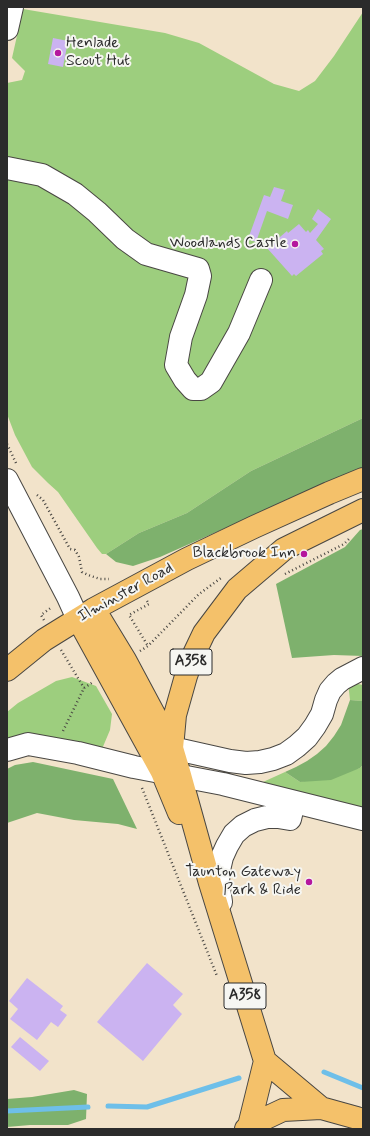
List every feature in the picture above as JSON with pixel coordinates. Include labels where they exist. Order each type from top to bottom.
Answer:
[{"type":"highway","name":"Ilminster Road","points":[[7,670],[44,640],[86,614],[200,552],[322,496],[363,480]]},
{"type":"highway","name":"A358","points":[[171,774],[175,715],[186,676],[204,633],[238,589],[284,549],[363,510]]},
{"type":"highway","name":"A358","points":[[86,614],[116,666],[171,774],[210,883],[265,1061]]},
{"type":"highway","name":"A358","points":[[116,666],[172,748]]},
{"type":"highway","points":[[248,1128],[265,1061],[321,1108]]},
{"type":"highway","points":[[248,1128],[283,1110],[321,1108],[357,1118],[363,1122]]},
{"type":"street","points":[[7,29],[12,7]]},
{"type":"street","points":[[7,168],[42,175],[75,194],[97,212],[125,239],[146,254],[198,269],[200,276],[196,295],[181,337],[176,365],[185,380],[193,389],[200,389],[211,382],[239,333],[261,280]]},
{"type":"street","points":[[7,480],[50,562],[68,583],[86,614]]},
{"type":"street","points":[[172,748],[230,761],[246,763],[273,759],[291,750],[307,737],[322,714],[330,691],[336,684],[359,674]]},
{"type":"street","points":[[7,750],[28,744],[78,753],[134,767],[223,784],[363,818]]},
{"type":"street","points":[[225,931],[218,882],[222,857],[227,846],[234,834],[255,820],[278,817],[290,819],[294,802]]},
{"type":"path","points":[[285,575],[344,544],[353,533]]},
{"type":"path","points":[[57,750],[65,726],[84,688],[148,646]]},
{"type":"path","points":[[134,767],[219,981]]},
{"type":"green space","points":[[23,9],[165,33],[199,43],[274,84],[299,91],[315,81],[334,56],[363,12],[363,418],[251,471],[187,513],[139,533],[106,554],[102,554],[97,548],[58,492],[32,467],[15,435],[7,414],[7,83],[22,80],[25,71],[12,58]]},
{"type":"green space","points":[[363,418],[363,467],[160,557],[133,566],[116,562],[106,554],[139,533],[187,513],[251,471]]},
{"type":"green space","points":[[363,529],[363,656],[334,655],[292,658],[276,584],[345,547],[360,530]]},
{"type":"green space","points":[[72,677],[96,686],[112,714],[110,730],[102,749],[7,743],[7,712],[18,703],[56,681]]},
{"type":"green space","points":[[348,682],[363,685],[363,701],[350,700]]},
{"type":"green space","points":[[350,700],[363,701],[363,765],[360,768],[331,780],[300,782],[285,772],[307,761],[326,746],[341,725]]},
{"type":"green space","points":[[33,762],[113,779],[137,829],[118,824],[74,820],[37,813],[7,823],[7,769],[15,765]]},
{"type":"green space","points":[[363,765],[363,808],[263,782],[285,772],[300,782],[360,768]]},
{"type":"green space","points":[[74,1090],[87,1094],[86,1119],[68,1125],[30,1125],[7,1127],[7,1099],[32,1097]]},
{"type":"building","name":"Henlade Scout Hut","points":[[53,38],[68,41],[63,67],[48,64]]},
{"type":"building","points":[[274,187],[285,190],[281,201],[293,205],[288,219],[267,211],[256,242],[248,239],[264,195],[270,197]]},
{"type":"building","name":"Woodlands Castle","points":[[318,209],[331,219],[316,240],[324,249],[321,251],[323,254],[296,276],[294,274],[292,276],[267,248],[287,231],[288,233],[299,224],[306,232],[308,230],[310,233],[318,224],[312,219]]},
{"type":"building","points":[[147,963],[183,994],[173,1005],[182,1014],[143,1061],[97,1022]]},
{"type":"building","points":[[27,978],[63,1006],[60,1010],[67,1015],[58,1027],[51,1022],[37,1040],[10,1019],[18,1009],[9,1001]]},
{"type":"building","points":[[20,1037],[49,1061],[40,1071],[11,1047]]},
{"type":"waterway","points":[[324,1072],[363,1088]]},
{"type":"waterway","points":[[108,1106],[147,1107],[239,1078]]},
{"type":"waterway","points":[[7,1111],[88,1107]]},
{"type":"place","name":"Henlade Scout Hut","points":[[58,53]]},
{"type":"place","name":"Woodlands Castle","points":[[295,244]]},
{"type":"place","name":"Blackbrook Inn","points":[[304,554]]},
{"type":"place","name":"Taunton Gateway Park & Ride","points":[[309,882]]}]
